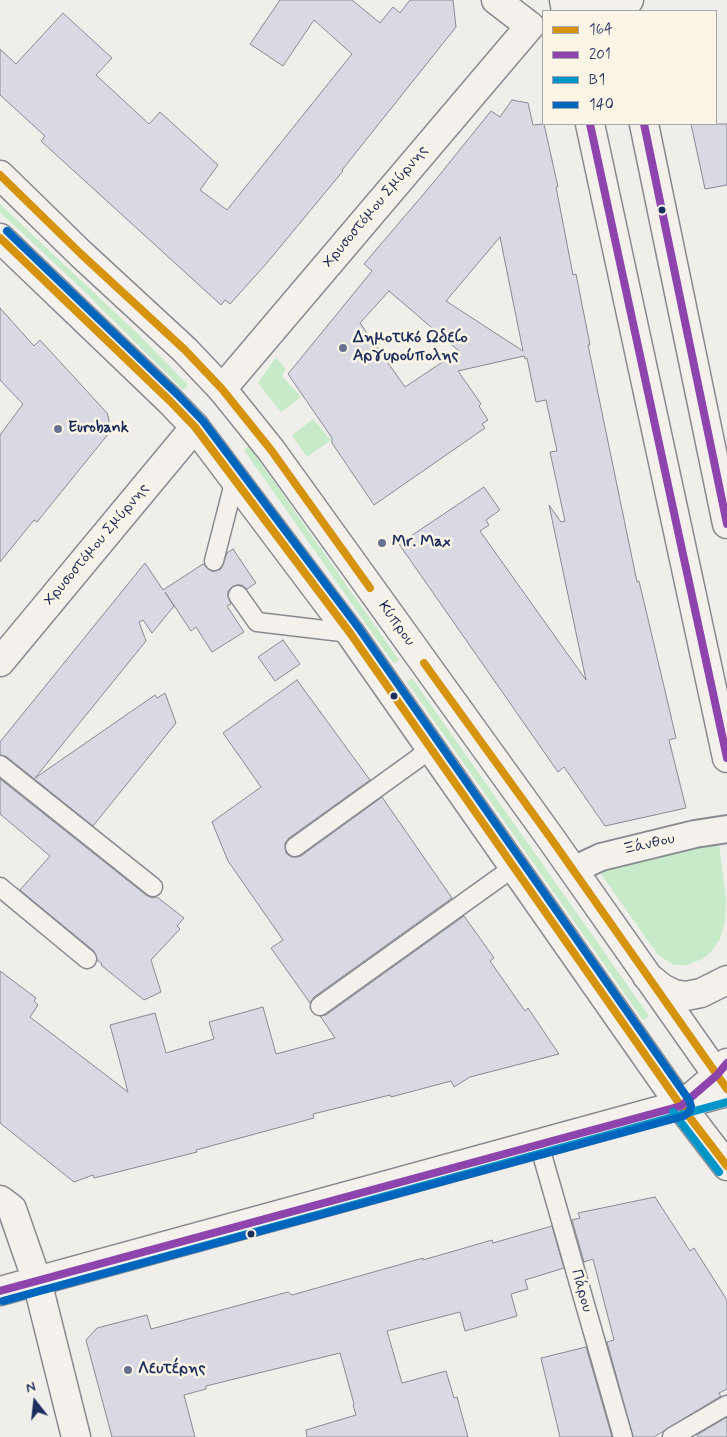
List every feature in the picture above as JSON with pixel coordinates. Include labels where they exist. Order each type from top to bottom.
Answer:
[{"type":"main road","points":[[496,0],[536,23]]},
{"type":"main road","points":[[580,10],[622,3]]},
{"type":"main road","name":"Χρυσοστόμου Σμύρνης","points":[[222,388],[536,23]]},
{"type":"main road","points":[[590,125],[727,758]]},
{"type":"main road","points":[[644,125],[727,524]]},
{"type":"main road","name":"Κύπρου","points":[[0,175],[81,254],[185,350],[222,388],[271,450],[647,976],[725,1080]]},
{"type":"main road","points":[[0,238],[195,427],[350,633],[681,1106],[727,1166]]},
{"type":"main road","name":"Χρυσοστόμου Σμύρνης","points":[[0,662],[195,427]]},
{"type":"main road","points":[[647,976],[662,988],[674,994],[686,996],[701,993],[727,980]]},
{"type":"main road","points":[[0,1292],[681,1106],[725,1080]]},
{"type":"main road","points":[[0,1200],[12,1209],[37,1281],[76,1437]]},
{"type":"street","name":"Ξάνθου","points":[[573,870],[601,856],[696,834],[727,829]]},
{"type":"lane","points":[[214,561],[235,480]]},
{"type":"lane","points":[[238,595],[257,622],[350,633]]},
{"type":"lane","points":[[295,847],[431,748]]},
{"type":"lane","points":[[0,765],[153,887]]},
{"type":"lane","points":[[320,1006],[514,867]]},
{"type":"lane","points":[[0,887],[88,959]]},
{"type":"lane","name":"Πάρου","points":[[539,1144],[623,1437]]},
{"type":"lane","points":[[672,1437],[727,1405]]},
{"type":"green space","points":[[0,204],[139,335],[188,385],[183,390],[84,291],[0,212]]},
{"type":"green space","points":[[276,357],[286,369],[282,376],[301,397],[281,412],[258,383]]},
{"type":"green space","points":[[313,419],[331,440],[307,457],[292,435]]},
{"type":"green space","points":[[249,446],[399,660],[394,664],[244,450]]},
{"type":"green space","points":[[412,678],[649,1016],[643,1020],[407,682]]},
{"type":"green space","points":[[718,837],[726,898],[725,922],[720,939],[711,952],[702,959],[688,965],[674,965],[658,955],[601,874],[611,867]]},
{"type":"building","points":[[280,0],[352,0],[380,23],[393,7],[400,13],[410,0],[453,0],[456,27],[343,171],[266,264],[230,304],[225,300],[221,305],[41,141],[45,136],[0,95],[0,49],[16,64],[63,13],[112,58],[96,75],[149,124],[160,112],[218,165],[200,190],[227,210],[352,54],[314,20],[283,66],[250,44]]},
{"type":"building","points":[[512,100],[528,103],[533,125],[544,125],[558,187],[556,187],[573,275],[576,274],[590,345],[588,345],[637,582],[639,581],[676,738],[669,740],[686,808],[605,826],[564,767],[558,772],[399,544],[484,487],[500,510],[486,520],[489,525],[480,531],[586,680],[549,505],[561,522],[565,521],[550,452],[557,451],[546,400],[536,402],[527,358],[525,359],[524,356],[458,371],[481,404],[479,406],[488,420],[482,424],[485,428],[374,505],[332,443],[332,438],[288,374],[372,271],[364,264],[491,111],[500,117]],"holes":[[[500,237],[523,351],[446,301]],[[389,291],[459,351],[405,387],[360,323]]]},
{"type":"building","points":[[727,124],[727,185],[705,189],[691,125]]},
{"type":"building","name":"Eurobank","points":[[0,308],[34,346],[40,340],[107,413],[109,433],[37,522],[34,520],[0,562],[0,435],[23,404],[0,380]]},
{"type":"building","points":[[233,549],[256,583],[247,589],[242,585],[237,585],[228,591],[231,604],[227,606],[244,632],[212,652],[196,627],[191,631],[165,592],[174,606],[152,633],[143,620],[139,622],[146,641],[35,778],[155,695],[157,698],[165,693],[176,723],[93,826],[7,757],[0,755],[0,742],[145,563],[163,590],[203,564],[211,571],[221,569],[227,553]]},
{"type":"building","points":[[283,640],[300,664],[275,681],[258,657]]},
{"type":"building","points":[[297,680],[370,780],[289,838],[285,843],[286,853],[291,857],[301,856],[382,797],[452,898],[314,997],[310,1003],[271,948],[283,940],[228,861],[212,822],[261,787],[223,733]]},
{"type":"building","points":[[0,779],[146,895],[152,898],[157,897],[184,918],[177,926],[180,929],[151,960],[161,992],[144,1000],[101,965],[94,951],[20,890],[50,856],[0,814]]},
{"type":"building","points":[[464,916],[494,958],[490,961],[525,1011],[528,1008],[559,1054],[470,1077],[454,1087],[451,1081],[391,1097],[390,1095],[313,1114],[314,1118],[196,1150],[197,1152],[94,1178],[93,1175],[74,1182],[0,1123],[0,971],[36,998],[34,1001],[38,1005],[30,1017],[128,1092],[110,1025],[155,1013],[166,1053],[214,1039],[209,1022],[263,1007],[276,1054],[335,1038],[320,1016],[326,1015]]},
{"type":"building","points":[[655,1197],[690,1251],[694,1248],[727,1300],[727,1389],[719,1393],[721,1396],[654,1437],[633,1437],[607,1342],[614,1340],[593,1259],[584,1262],[572,1220],[580,1218],[578,1213]]},
{"type":"building","points":[[552,1226],[564,1268],[525,1280],[528,1289],[511,1294],[517,1316],[465,1331],[460,1312],[387,1331],[402,1383],[446,1371],[454,1398],[457,1397],[468,1437],[307,1437],[306,1430],[356,1415],[340,1353],[206,1386],[206,1389],[184,1395],[195,1437],[112,1437],[86,1340],[97,1328],[147,1315],[151,1329],[288,1292],[292,1295],[423,1258],[423,1260],[492,1240],[493,1243]]},
{"type":"building","points":[[586,1347],[612,1437],[560,1437],[541,1358]]},
{"type":"building","points":[[727,1417],[727,1437],[698,1437],[697,1435]]},
{"type":"transit line","name":"201","points":[[590,125],[727,758]]},
{"type":"transit line","name":"201","points":[[644,125],[727,524]]},
{"type":"transit line","name":"164","points":[[0,175],[81,254],[185,350],[222,389],[271,450],[370,588]]},
{"type":"transit line","name":"140","points":[[3,1301],[684,1116],[689,1112],[691,1106],[689,1100],[358,627],[203,421],[7,231]]},
{"type":"transit line","name":"164","points":[[0,238],[195,427],[350,633],[681,1106],[727,1166]]},
{"type":"transit line","name":"164","points":[[424,663],[552,840],[727,1089]]},
{"type":"transit line","name":"201","points":[[0,1291],[681,1106],[717,1075],[727,1063]]},
{"type":"transit line","name":"Β1","points":[[3,1301],[727,1102]]},
{"type":"transit line","name":"Β1","points":[[673,1112],[719,1172]]},
{"type":"place","name":"Δημοτικό Ωδείο Αργυρούπολης","points":[[343,348]]},
{"type":"place","name":"Eurobank","points":[[58,429]]},
{"type":"place","name":"Mr. Max","points":[[382,543]]},
{"type":"place","name":"Λευτέρης","points":[[128,1370]]}]
